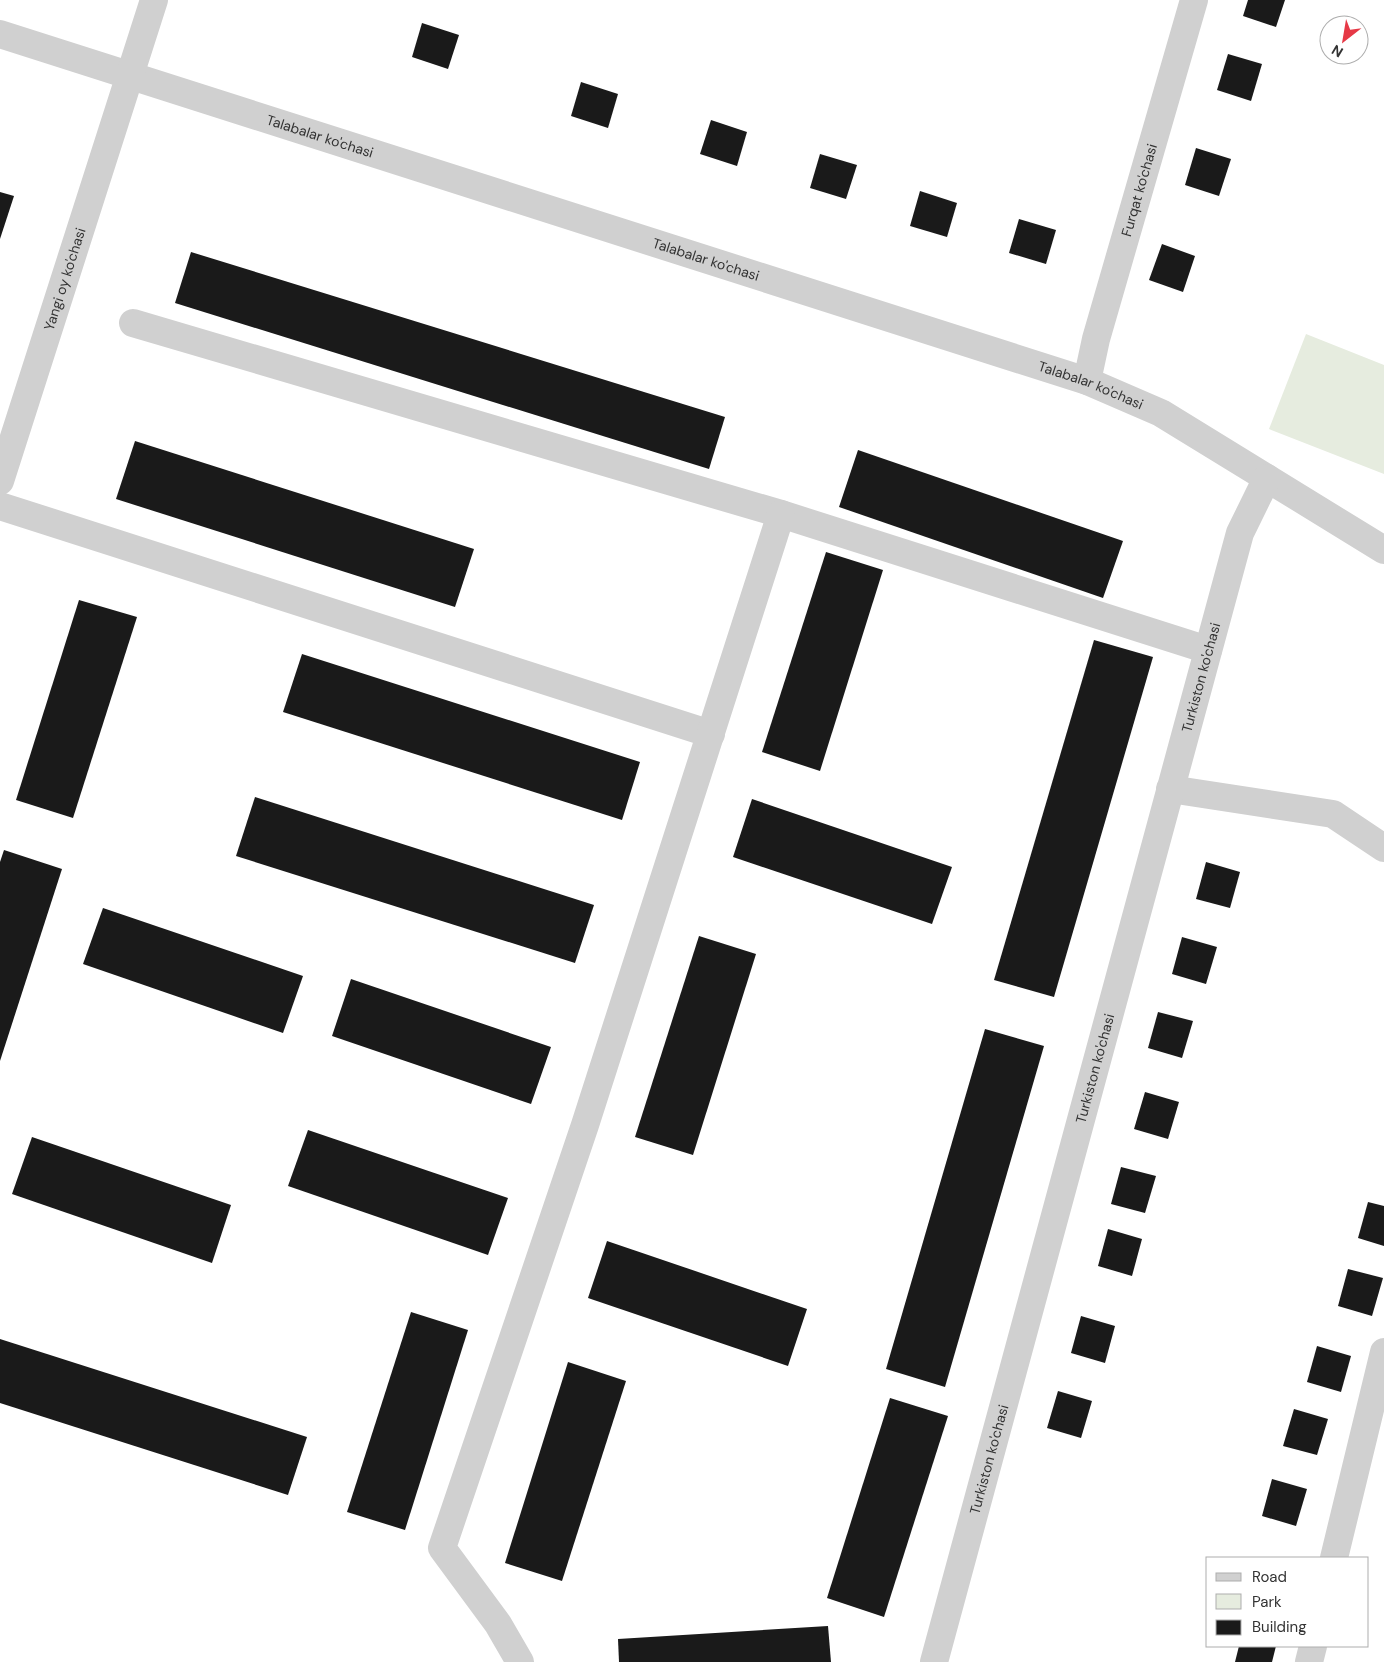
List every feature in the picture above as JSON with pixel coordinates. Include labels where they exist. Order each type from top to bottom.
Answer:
[{"type":"street","name":"Yangi oy ko'chasi","points":[[0,481],[154,0]]},
{"type":"street","name":"Furqat ko'chasi","points":[[1087,381],[1096,339],[1194,0]]},
{"type":"street","name":"Talabalar ko'chasi","points":[[0,34],[1087,381],[1161,413],[1384,550]]},
{"type":"street","points":[[133,323],[781,514],[1208,650]]},
{"type":"street","name":"Turkiston ko'chasi","points":[[934,1662],[1240,533],[1267,478]]},
{"type":"street","points":[[0,506],[710,734]]},
{"type":"street","points":[[520,1662],[498,1624],[442,1548],[585,1125],[781,514]]},
{"type":"street","points":[[1170,789],[1333,814],[1384,848]]},
{"type":"street","points":[[1334,1557],[1384,1352]]},
{"type":"street","points":[[1309,1662],[1312,1647]]},
{"type":"green space","points":[[1306,334],[1384,365],[1384,474],[1269,429]]},
{"type":"building","points":[[1248,0],[1285,0],[1276,27],[1243,16]]},
{"type":"building","points":[[422,23],[459,35],[448,69],[412,57]]},
{"type":"building","points":[[1228,54],[1262,64],[1251,101],[1217,90]]},
{"type":"building","points":[[581,82],[618,94],[608,128],[571,116]]},
{"type":"building","points":[[711,120],[747,132],[737,166],[700,154]]},
{"type":"building","points":[[1196,148],[1231,159],[1219,196],[1185,185]]},
{"type":"building","points":[[820,154],[857,165],[846,199],[810,188]]},
{"type":"building","points":[[920,191],[957,203],[947,237],[910,226]]},
{"type":"building","points":[[0,192],[14,196],[0,239]]},
{"type":"building","points":[[1019,219],[1056,230],[1046,264],[1009,253]]},
{"type":"building","points":[[1162,244],[1195,256],[1183,292],[1149,280]]},
{"type":"building","points":[[191,252],[725,417],[709,469],[175,303]]},
{"type":"building","points":[[135,441],[474,549],[455,607],[116,499]]},
{"type":"building","points":[[858,450],[1123,541],[1103,598],[839,507]]},
{"type":"building","points":[[826,552],[883,570],[820,771],[762,752]]},
{"type":"building","points":[[79,600],[137,617],[73,818],[16,800]]},
{"type":"building","points":[[1094,640],[1153,657],[1054,997],[994,980]]},
{"type":"building","points":[[302,654],[640,762],[622,820],[283,712]]},
{"type":"building","points":[[255,797],[594,905],[575,963],[236,856]]},
{"type":"building","points":[[752,799],[952,867],[932,924],[733,857]]},
{"type":"building","points":[[4,850],[62,869],[0,1061],[0,862]]},
{"type":"building","points":[[1206,862],[1240,872],[1230,908],[1196,899]]},
{"type":"building","points":[[103,908],[303,976],[283,1033],[83,964]]},
{"type":"building","points":[[699,936],[756,954],[693,1155],[635,1137]]},
{"type":"building","points":[[1182,937],[1217,947],[1206,984],[1172,974]]},
{"type":"building","points":[[351,979],[551,1047],[531,1104],[332,1036]]},
{"type":"building","points":[[1158,1012],[1193,1021],[1182,1058],[1148,1048]]},
{"type":"building","points":[[985,1029],[1044,1046],[945,1387],[886,1369]]},
{"type":"building","points":[[1145,1092],[1179,1102],[1168,1139],[1134,1129]]},
{"type":"building","points":[[308,1130],[508,1198],[488,1255],[288,1186]]},
{"type":"building","points":[[32,1137],[231,1205],[212,1263],[12,1194]]},
{"type":"building","points":[[1121,1167],[1156,1176],[1145,1213],[1111,1204]]},
{"type":"building","points":[[1368,1202],[1384,1206],[1384,1246],[1358,1238]]},
{"type":"building","points":[[1108,1229],[1142,1239],[1132,1276],[1098,1266]]},
{"type":"building","points":[[607,1241],[807,1309],[788,1366],[588,1298]]},
{"type":"building","points":[[1348,1269],[1383,1278],[1372,1316],[1338,1306]]},
{"type":"building","points":[[411,1312],[468,1330],[405,1530],[347,1512]]},
{"type":"building","points":[[1081,1316],[1115,1326],[1105,1363],[1071,1353]]},
{"type":"building","points":[[0,1339],[307,1437],[288,1495],[0,1403]]},
{"type":"building","points":[[1317,1346],[1351,1356],[1341,1392],[1307,1382]]},
{"type":"building","points":[[568,1362],[626,1381],[562,1581],[505,1563]]},
{"type":"building","points":[[1058,1391],[1092,1401],[1081,1438],[1047,1428]]},
{"type":"building","points":[[890,1398],[948,1416],[884,1617],[827,1598]]},
{"type":"building","points":[[1294,1409],[1328,1419],[1317,1455],[1283,1446]]},
{"type":"building","points":[[1272,1479],[1307,1489],[1296,1526],[1262,1516]]},
{"type":"building","points":[[828,1626],[831,1662],[619,1662],[618,1639]]},
{"type":"building","points":[[1239,1647],[1276,1647],[1272,1662],[1235,1662]]}]
